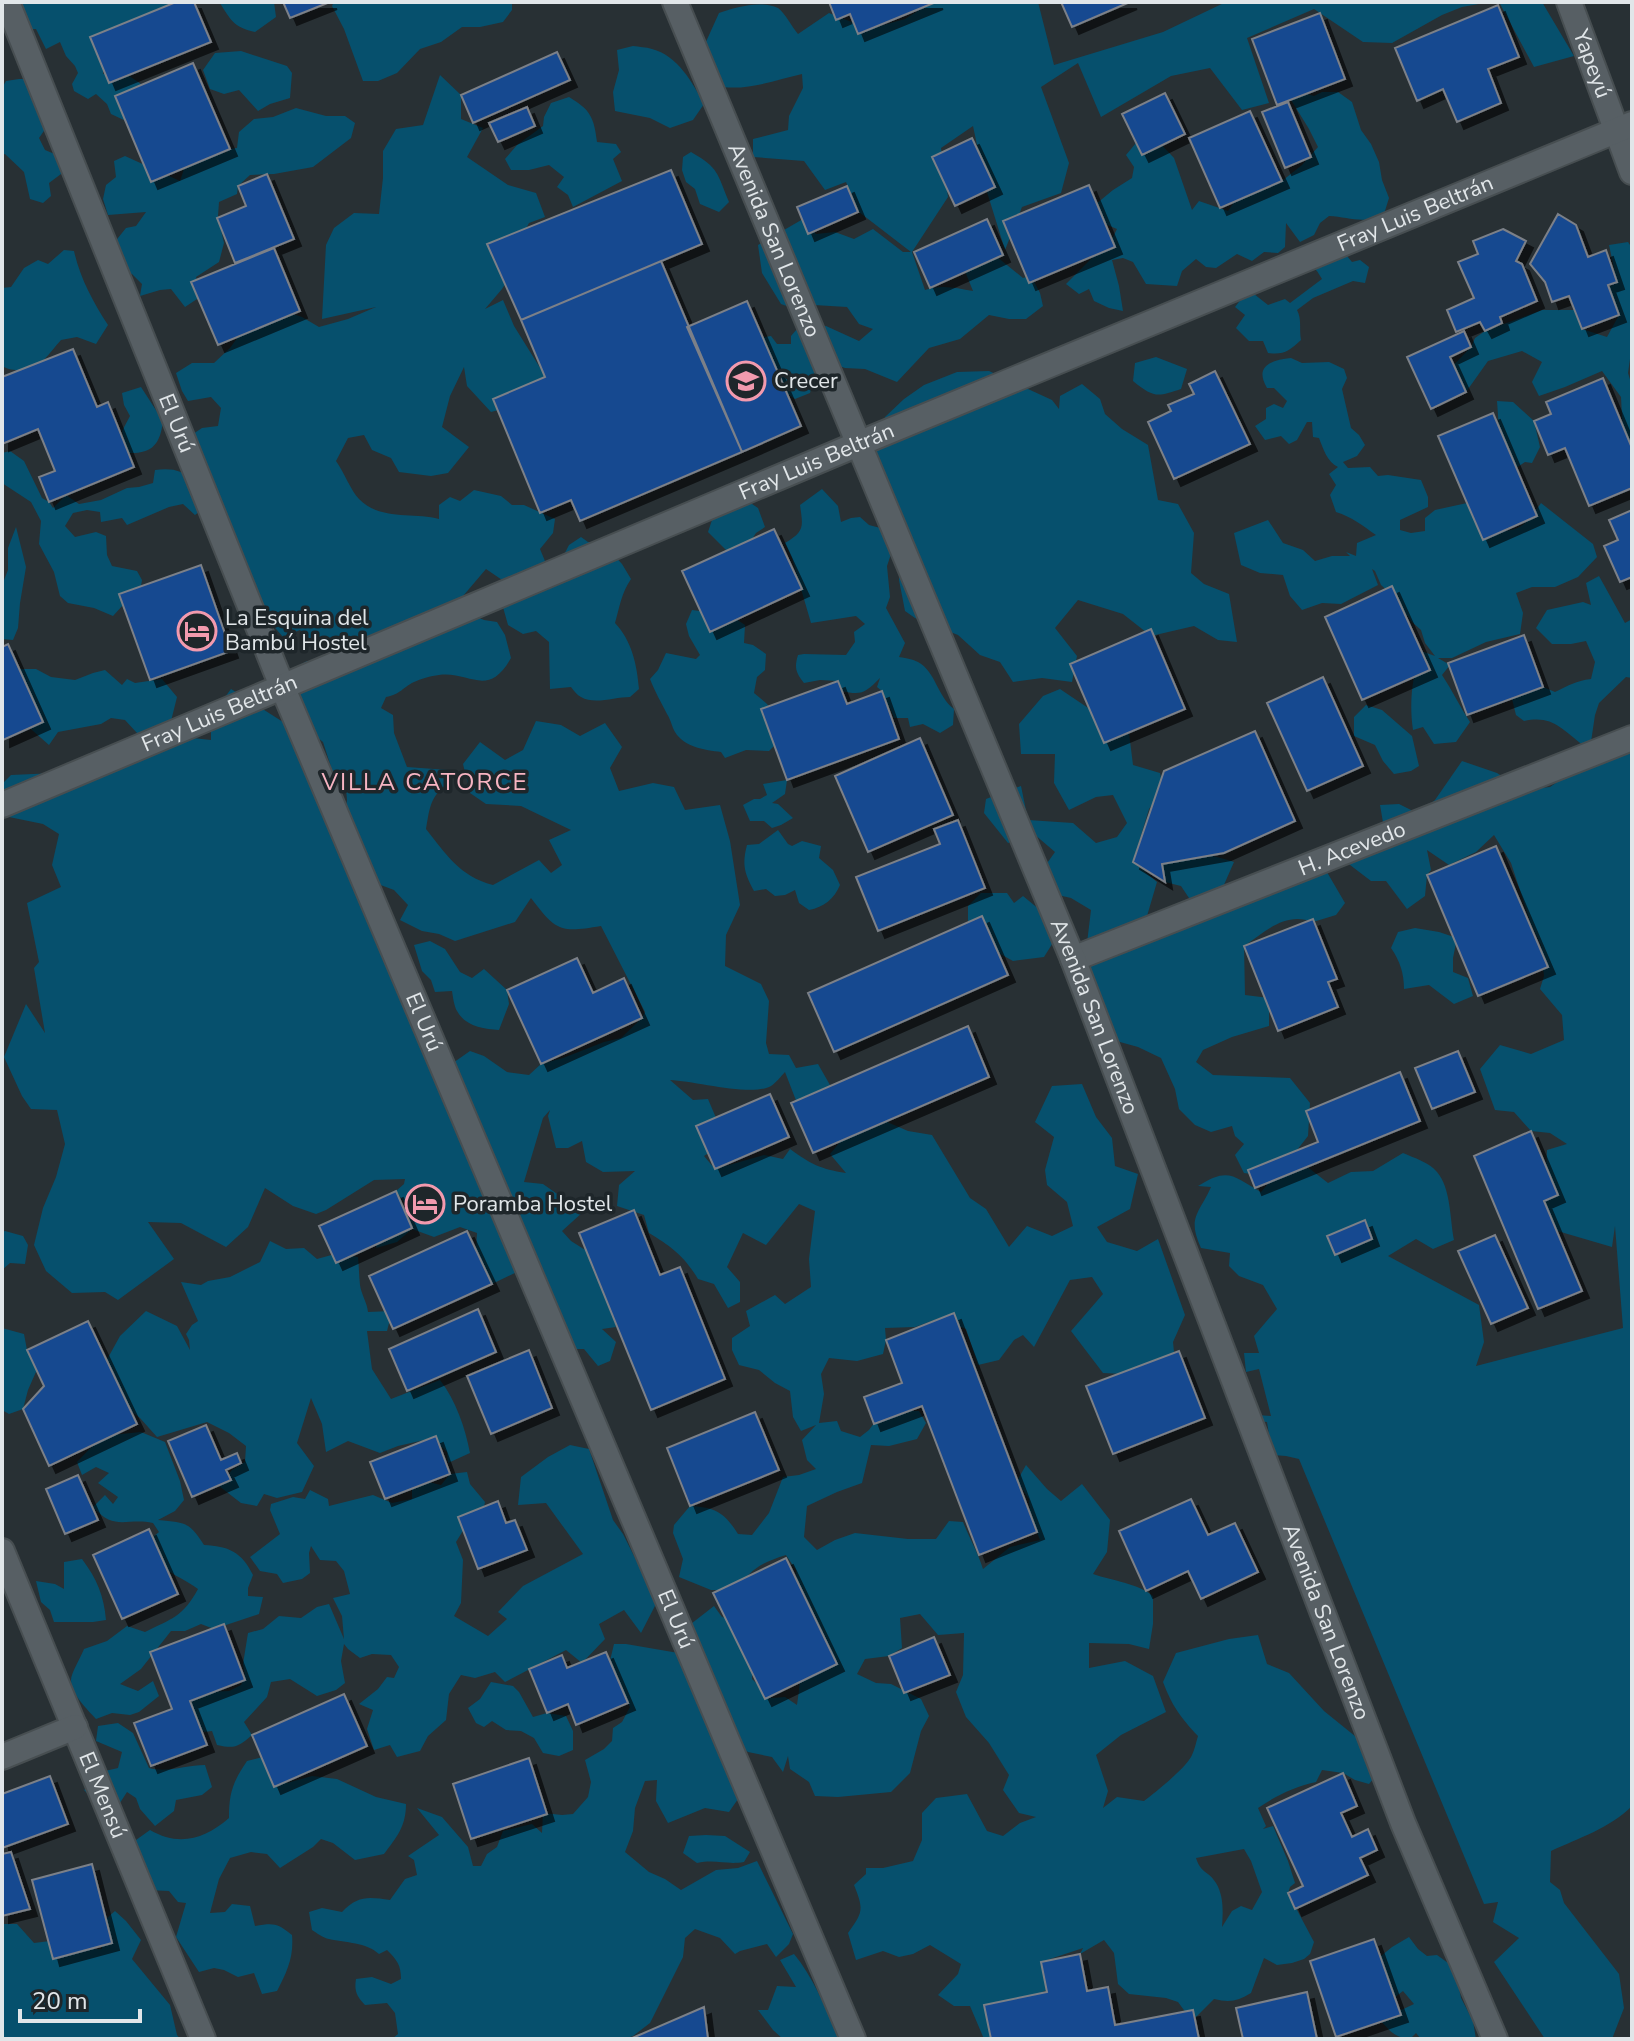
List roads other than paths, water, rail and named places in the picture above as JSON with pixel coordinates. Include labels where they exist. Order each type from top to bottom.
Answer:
[{"type":"street","name":"El Urú","points":[[7,2],[282,686],[853,2039]]},
{"type":"street","name":"Avenida San Lorenzo","points":[[675,2],[1073,959],[1403,1823],[1495,2039]]},
{"type":"street","name":"Yapeyú","points":[[1569,2],[1624,127],[1632,172]]},
{"type":"street","name":"Fray Luis Beltrán","points":[[2,805],[858,444],[1624,127]]},
{"type":"street","name":"H. Acevedo","points":[[1073,959],[1632,738]]},
{"type":"street","name":"El Mensú","points":[[2,1551],[203,2039]]},
{"type":"street","points":[[2,1757],[75,1727]]},
{"type":"place","name":"Crecer","points":[[746,381]]},
{"type":"place","name":"La Esquina del Bambú Hostel","points":[[197,631]]},
{"type":"place","name":"Poramba Hostel","points":[[425,1204]]},
{"type":"district","name":"VILLA CATORCE","points":[[425,782]]}]
